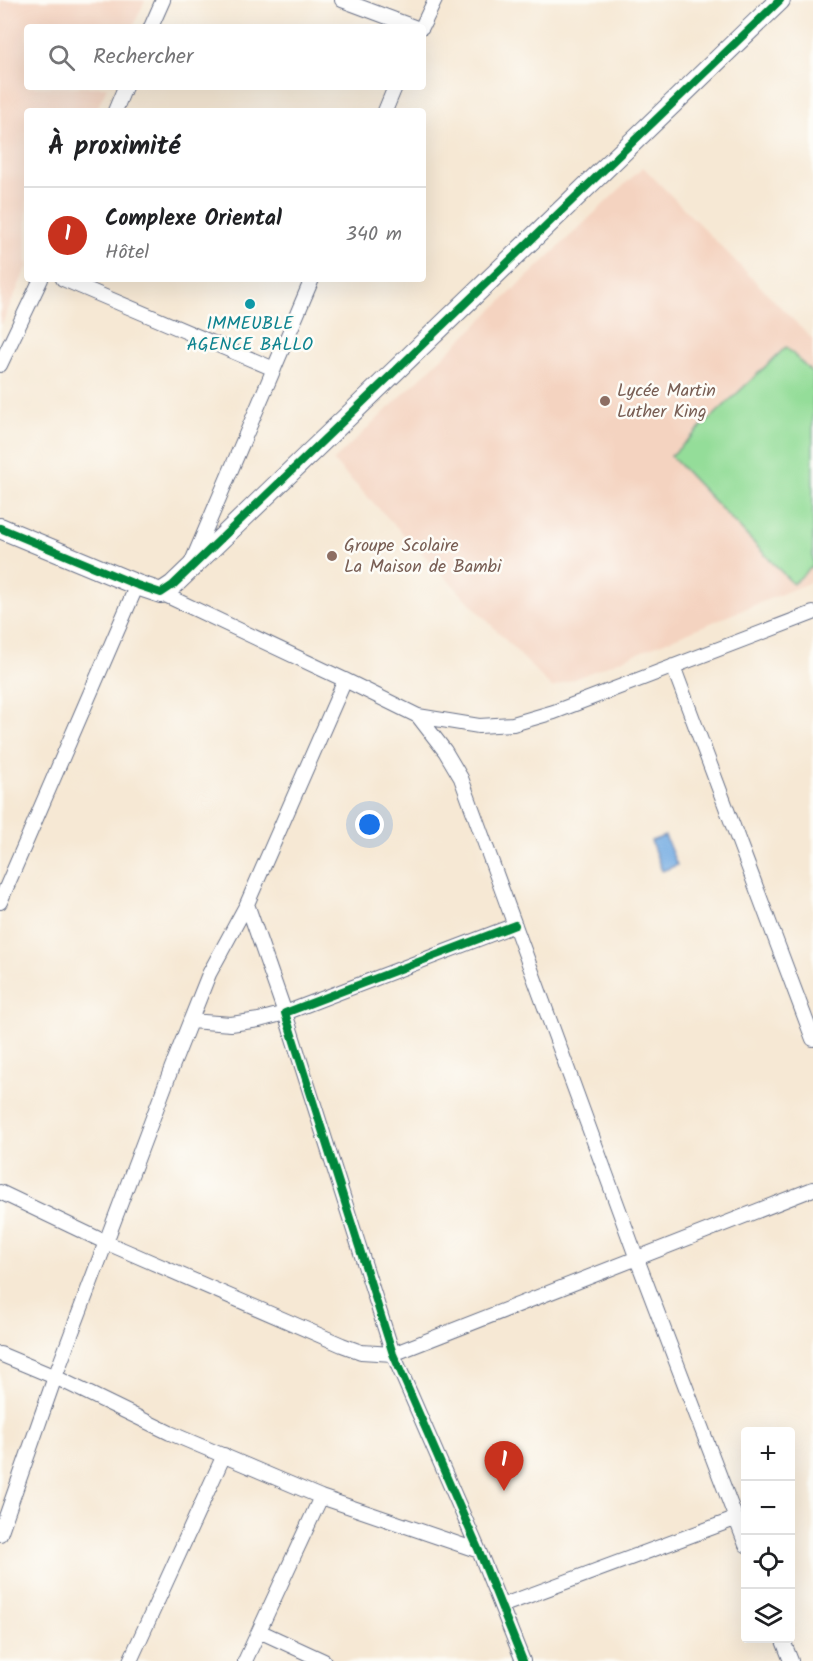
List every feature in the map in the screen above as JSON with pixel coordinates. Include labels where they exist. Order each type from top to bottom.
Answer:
[{"type":"street","points":[[153,24],[163,0]]},
{"type":"street","points":[[342,0],[406,24]]},
{"type":"street","points":[[423,24],[435,0]]},
{"type":"street","points":[[161,593],[187,572],[780,0]]},
{"type":"street","points":[[116,108],[124,90]]},
{"type":"street","points":[[386,108],[394,90]]},
{"type":"street","points":[[0,364],[40,282]]},
{"type":"street","points":[[70,282],[274,369]]},
{"type":"street","points":[[187,572],[311,282]]},
{"type":"street","points":[[0,528],[161,593],[418,716],[479,726],[513,724],[554,712],[813,613]]},
{"type":"street","points":[[0,902],[137,585]]},
{"type":"street","points":[[673,666],[813,1039]]},
{"type":"street","points":[[0,1534],[105,1242],[190,1021],[209,974],[247,904],[345,680]]},
{"type":"street","points":[[418,716],[445,751],[461,778],[637,1259],[742,1535]]},
{"type":"street","points":[[247,904],[285,1013],[393,1354],[479,1551],[523,1661]]},
{"type":"street","points":[[190,1021],[231,1024],[285,1013],[515,926]]},
{"type":"street","points":[[0,1192],[105,1242],[342,1345],[361,1352],[393,1354],[813,1189]]},
{"type":"street","points":[[0,1354],[55,1377],[170,1433],[321,1497],[479,1551]]},
{"type":"street","points":[[130,1661],[224,1455]]},
{"type":"street","points":[[245,1661],[321,1497]]},
{"type":"street","points":[[501,1606],[735,1519]]},
{"type":"street","points":[[259,1631],[324,1661]]},
{"type":"street","points":[[784,1643],[791,1661]]},
{"type":"shaded area","points":[[0,0],[145,0],[134,24],[24,24],[24,90],[106,90],[97,108],[24,108],[24,274],[0,328]]},
{"type":"shaded area","name":"Lycée Martin Luther King","points":[[643,167],[813,340],[813,581],[552,688],[333,461]]},
{"type":"green space","points":[[786,347],[813,374],[813,566],[793,584],[671,456]]},
{"type":"water","points":[[665,836],[677,865],[662,871],[651,841]]},
{"type":"cycle path","points":[[0,528],[161,593],[173,585],[780,0]]},
{"type":"cycle path","points":[[515,925],[285,1013],[393,1354],[479,1551],[523,1661]]},
{"type":"place","name":"IMMEUBLE AGENCE BALLO","points":[[250,304]]},
{"type":"place","name":"Lycée Martin Luther King","points":[[605,401]]},
{"type":"place","name":"Groupe Scolaire La Maison de Bambi","points":[[332,556]]},
{"type":"place","name":"Complexe Oriental","points":[[504,1491]]}]
